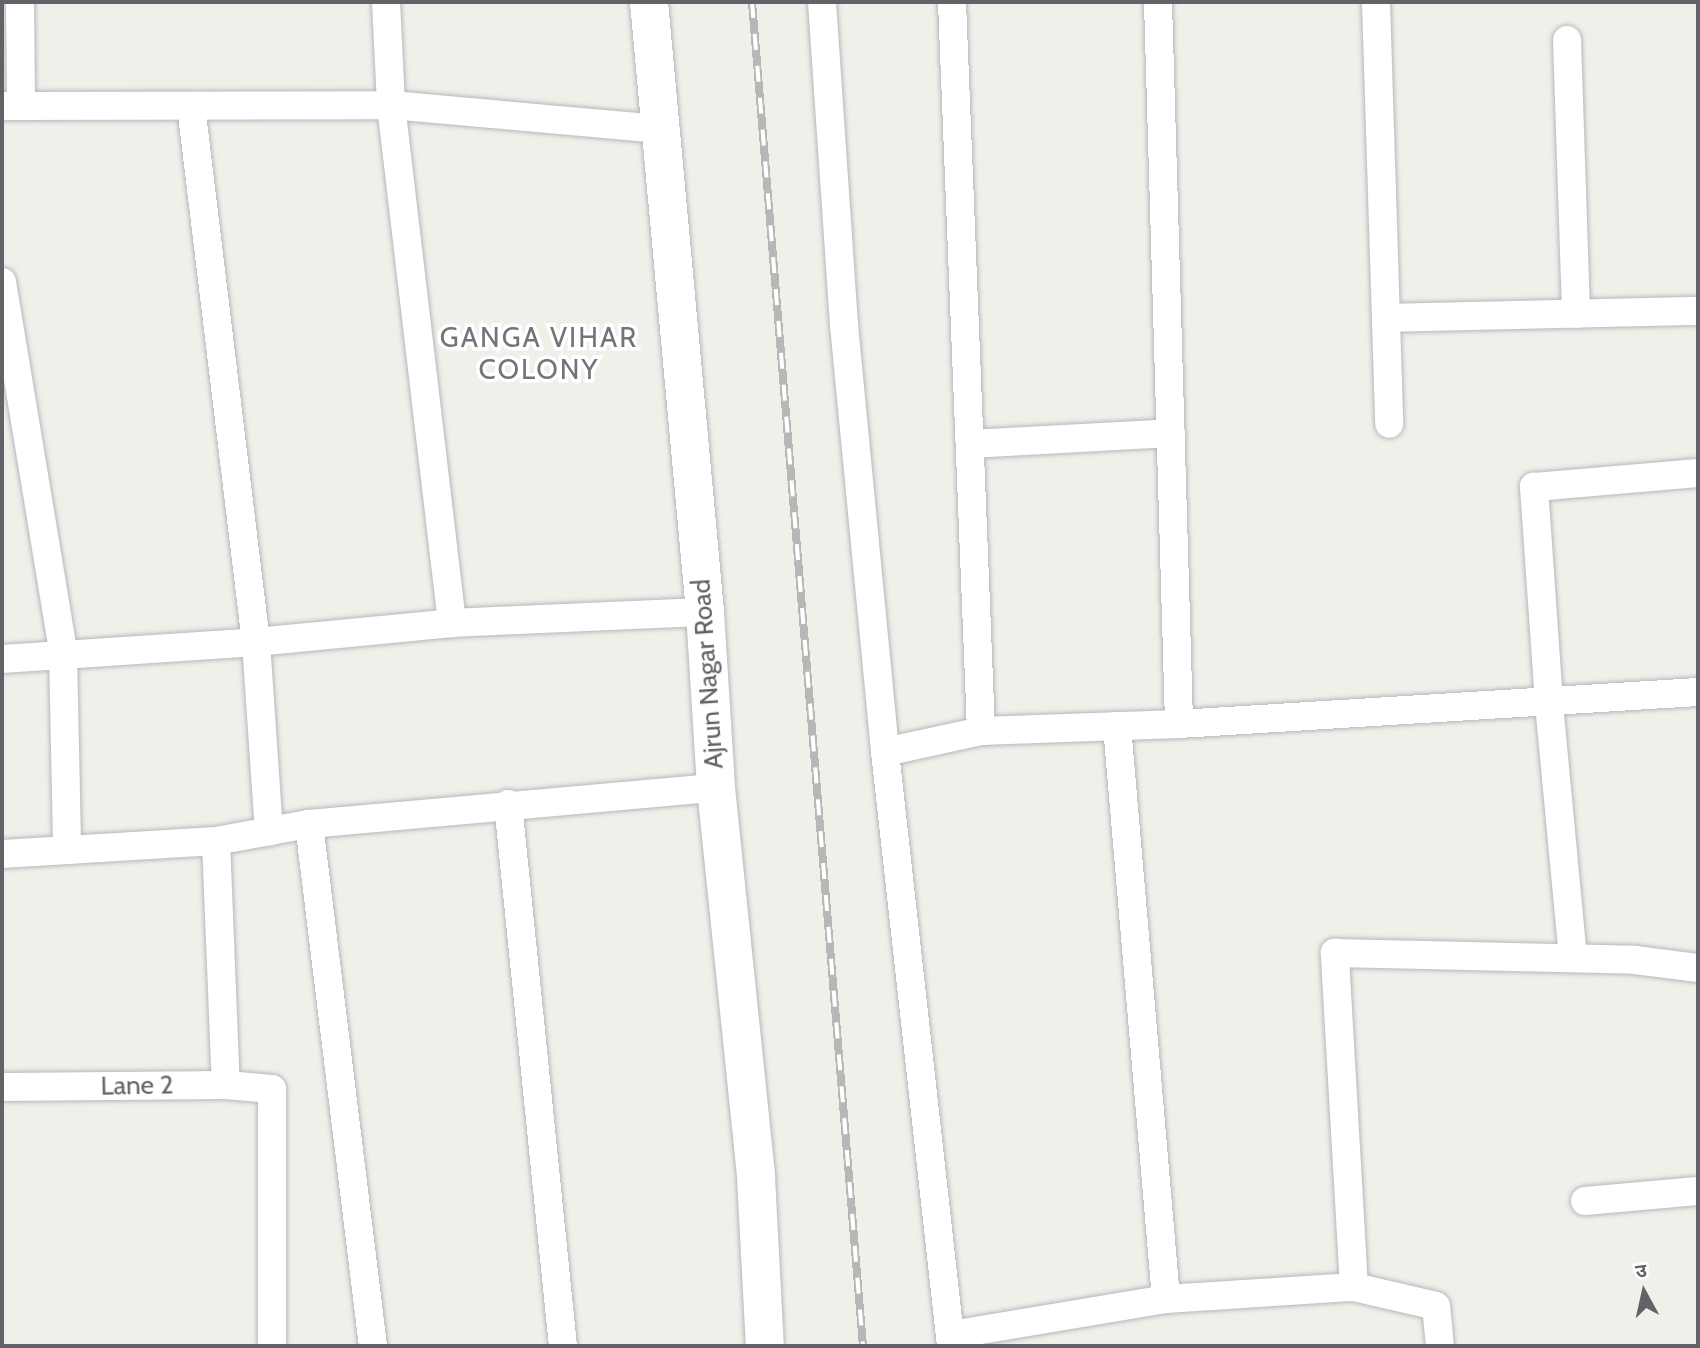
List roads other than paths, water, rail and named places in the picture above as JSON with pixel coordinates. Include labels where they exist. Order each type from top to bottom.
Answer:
[{"type":"street","points":[[20,2],[12,106],[391,105],[660,129]]},
{"type":"street","points":[[386,2],[391,105],[452,623]]},
{"type":"street","name":"Ajrun Nagar Road","points":[[649,2],[705,612],[716,788],[756,1177],[765,1346]]},
{"type":"street","points":[[822,2],[844,325],[885,752],[951,1341],[1166,1299],[1354,1287],[1436,1306],[1440,1346]]},
{"type":"street","points":[[952,2],[981,731]]},
{"type":"street","points":[[1158,2],[1179,724]]},
{"type":"street","points":[[1376,2],[1389,424]]},
{"type":"street","points":[[1567,40],[1576,314]]},
{"type":"street","points":[[191,106],[256,642],[269,832]]},
{"type":"street","points":[[2,282],[63,652],[67,848]]},
{"type":"street","points":[[1386,318],[1698,311]]},
{"type":"street","points":[[970,444],[1171,432]]},
{"type":"street","points":[[1573,958],[1549,702],[1534,487],[1698,473]]},
{"type":"street","points":[[2,659],[63,652],[256,642],[452,623],[705,612]]},
{"type":"street","points":[[885,752],[981,731],[1179,724],[1698,692]]},
{"type":"street","points":[[1117,726],[1166,1299]]},
{"type":"street","points":[[2,854],[216,841],[309,824],[508,804],[716,788]]},
{"type":"street","points":[[508,804],[563,1346]]},
{"type":"street","points":[[309,824],[373,1346]]},
{"type":"street","points":[[216,841],[226,1085]]},
{"type":"street","points":[[1354,1287],[1335,953],[1573,958],[1698,968]]},
{"type":"street","name":"Lane 2","points":[[2,1087],[226,1085],[272,1089],[272,1346]]},
{"type":"street","points":[[1585,1201],[1698,1191]]},
{"type":"railway","points":[[752,2],[863,1346]]},
{"type":"district","name":"GANGA VIHAR COLONY","points":[[539,353]]}]
